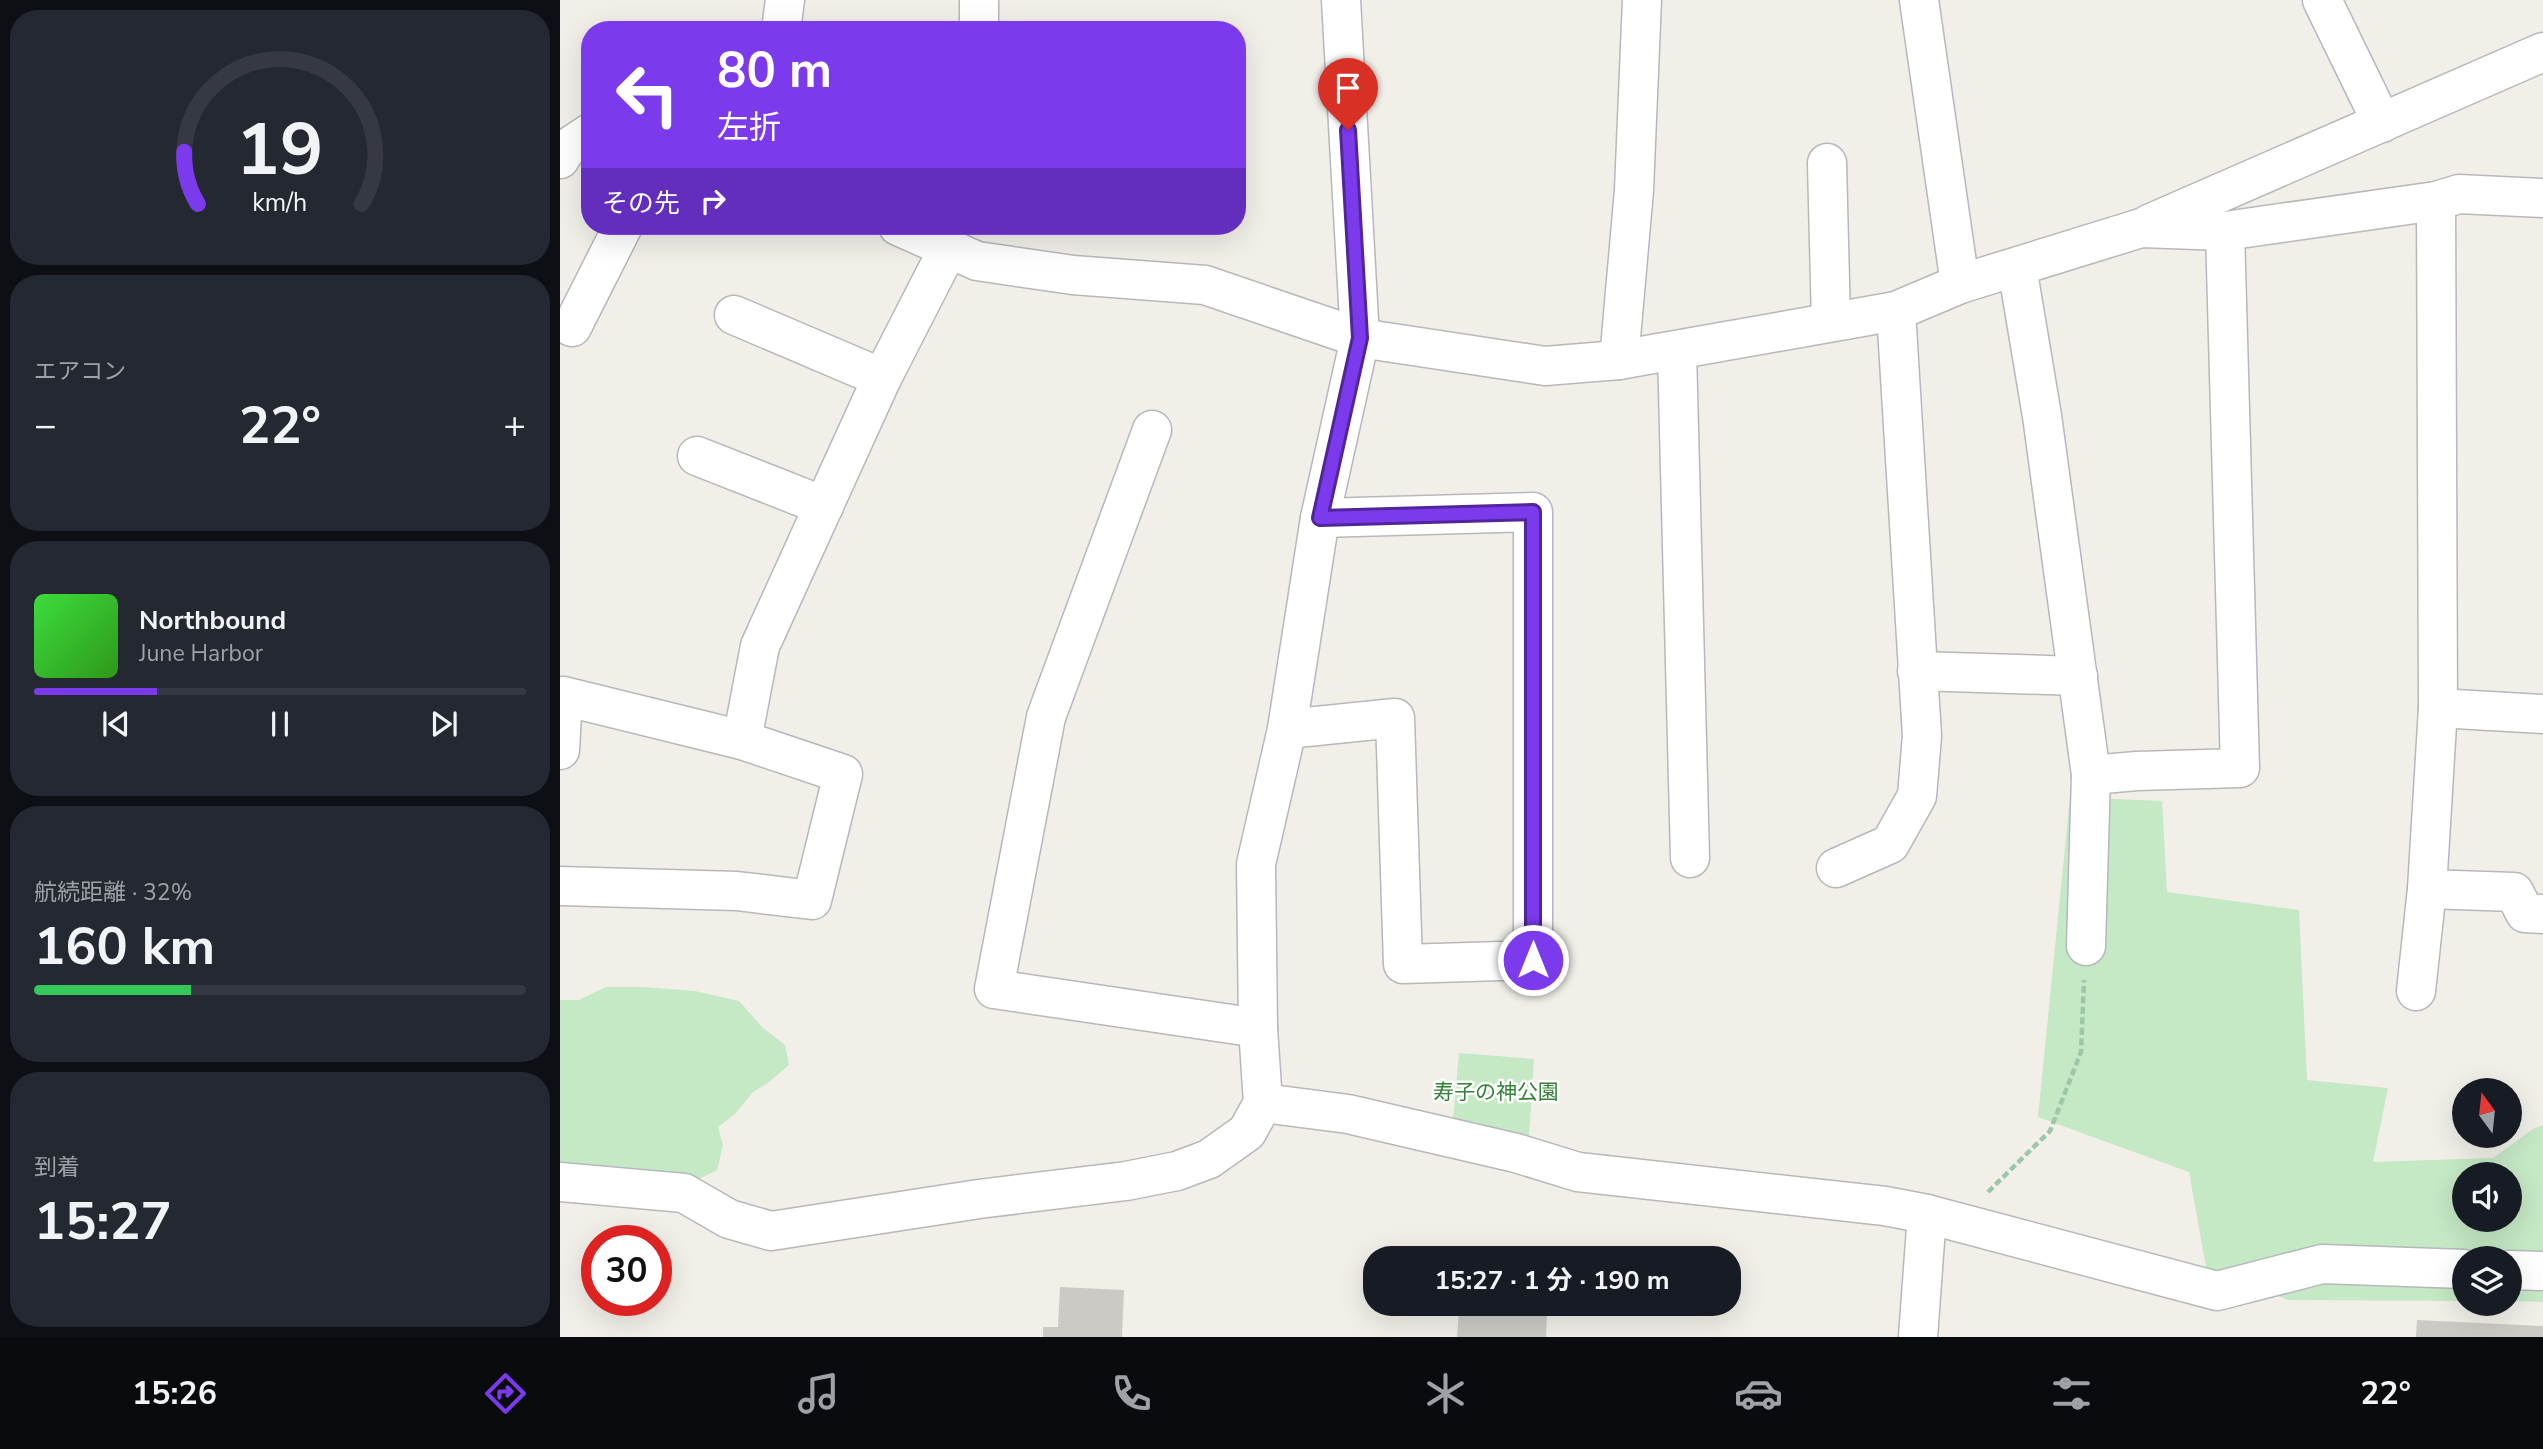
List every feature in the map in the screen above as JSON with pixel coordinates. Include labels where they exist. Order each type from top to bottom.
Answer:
[{"type":"street","points":[[782,21],[785,0]]},
{"type":"street","points":[[979,0],[979,21]]},
{"type":"street","points":[[560,1182],[684,1193],[729,1219],[771,1231],[865,1219],[979,1199],[1126,1181],[1177,1171],[1209,1159],[1247,1132],[1263,1103],[1258,1028],[1256,864],[1286,729],[1320,518],[1360,338],[1341,0]]},
{"type":"street","points":[[1619,360],[1634,190],[1642,0]]},
{"type":"street","points":[[1919,0],[1960,284]]},
{"type":"street","points":[[2322,0],[2382,123]]},
{"type":"street","points":[[931,235],[1073,275],[1205,285],[1360,338],[1545,366],[1619,360],[1896,311],[1960,284],[2141,228],[2543,52]]},
{"type":"street","points":[[560,159],[566,149],[581,139]]},
{"type":"street","points":[[1827,163],[1831,323]]},
{"type":"street","points":[[2141,228],[2225,231],[2435,201],[2459,194],[2543,198]]},
{"type":"street","points":[[2416,991],[2427,888],[2438,708],[2435,201]]},
{"type":"street","points":[[2091,775],[2240,768],[2225,231]]},
{"type":"street","points":[[572,327],[618,235]]},
{"type":"street","points":[[742,740],[760,646],[882,378],[967,245]]},
{"type":"street","points":[[2017,267],[2042,416],[2091,775],[2086,946]]},
{"type":"street","points":[[1836,868],[1891,844],[1917,796],[1922,736],[1896,311]]},
{"type":"street","points":[[734,315],[882,378]]},
{"type":"street","points":[[1676,351],[1690,858]]},
{"type":"street","points":[[1152,430],[1046,716],[993,989],[1258,1028]]},
{"type":"street","points":[[697,456],[824,506]]},
{"type":"street","points":[[1286,729],[1395,718],[1403,964],[1533,960],[1533,512],[1320,518]]},
{"type":"street","points":[[1917,671],[2078,676]]},
{"type":"street","points":[[560,750],[563,695],[742,740],[843,774],[812,900],[737,891],[560,886]]},
{"type":"street","points":[[2438,708],[2543,714]]},
{"type":"street","points":[[2427,888],[2514,892],[2525,913],[2543,914]]},
{"type":"street","points":[[1263,1103],[1348,1114],[1516,1153],[1578,1172],[1885,1206],[1927,1214],[2217,1291],[2322,1264],[2452,1269]]},
{"type":"street","points":[[1918,1337],[1927,1214]]},
{"type":"street","points":[[2522,1270],[2543,1271]]},
{"type":"path","points":[[1968,1225],[1981,1199],[2050,1131],[2081,1052],[2086,946]]},
{"type":"green space","points":[[2070,797],[2162,801],[2167,892],[2299,910],[2307,1080],[2388,1088],[2373,1162],[2493,1158],[2507,1148],[2522,1148],[2522,1137],[2543,1125],[2543,1302],[2522,1301],[2522,1246],[2452,1246],[2452,1301],[2288,1300],[2206,1267],[2189,1172],[2038,1117]]},
{"type":"green space","points":[[606,987],[695,991],[739,1001],[763,1028],[785,1045],[789,1065],[753,1092],[735,1114],[718,1127],[723,1145],[717,1170],[697,1180],[567,1171],[560,1161],[560,1000],[579,1000]]},
{"type":"green space","name":"寿子の神公園","points":[[1459,1053],[1534,1059],[1529,1136],[1453,1120]]},
{"type":"building","points":[[1060,1287],[1124,1290],[1122,1337],[1043,1337],[1043,1327],[1058,1327]]},
{"type":"building","points":[[1459,1316],[1547,1316],[1546,1337],[1457,1337]]},
{"type":"building","points":[[2417,1320],[2543,1326],[2543,1337],[2416,1337]]},
{"type":"route","points":[[1348,130],[1360,338],[1320,518],[1533,512],[1533,960]]}]
